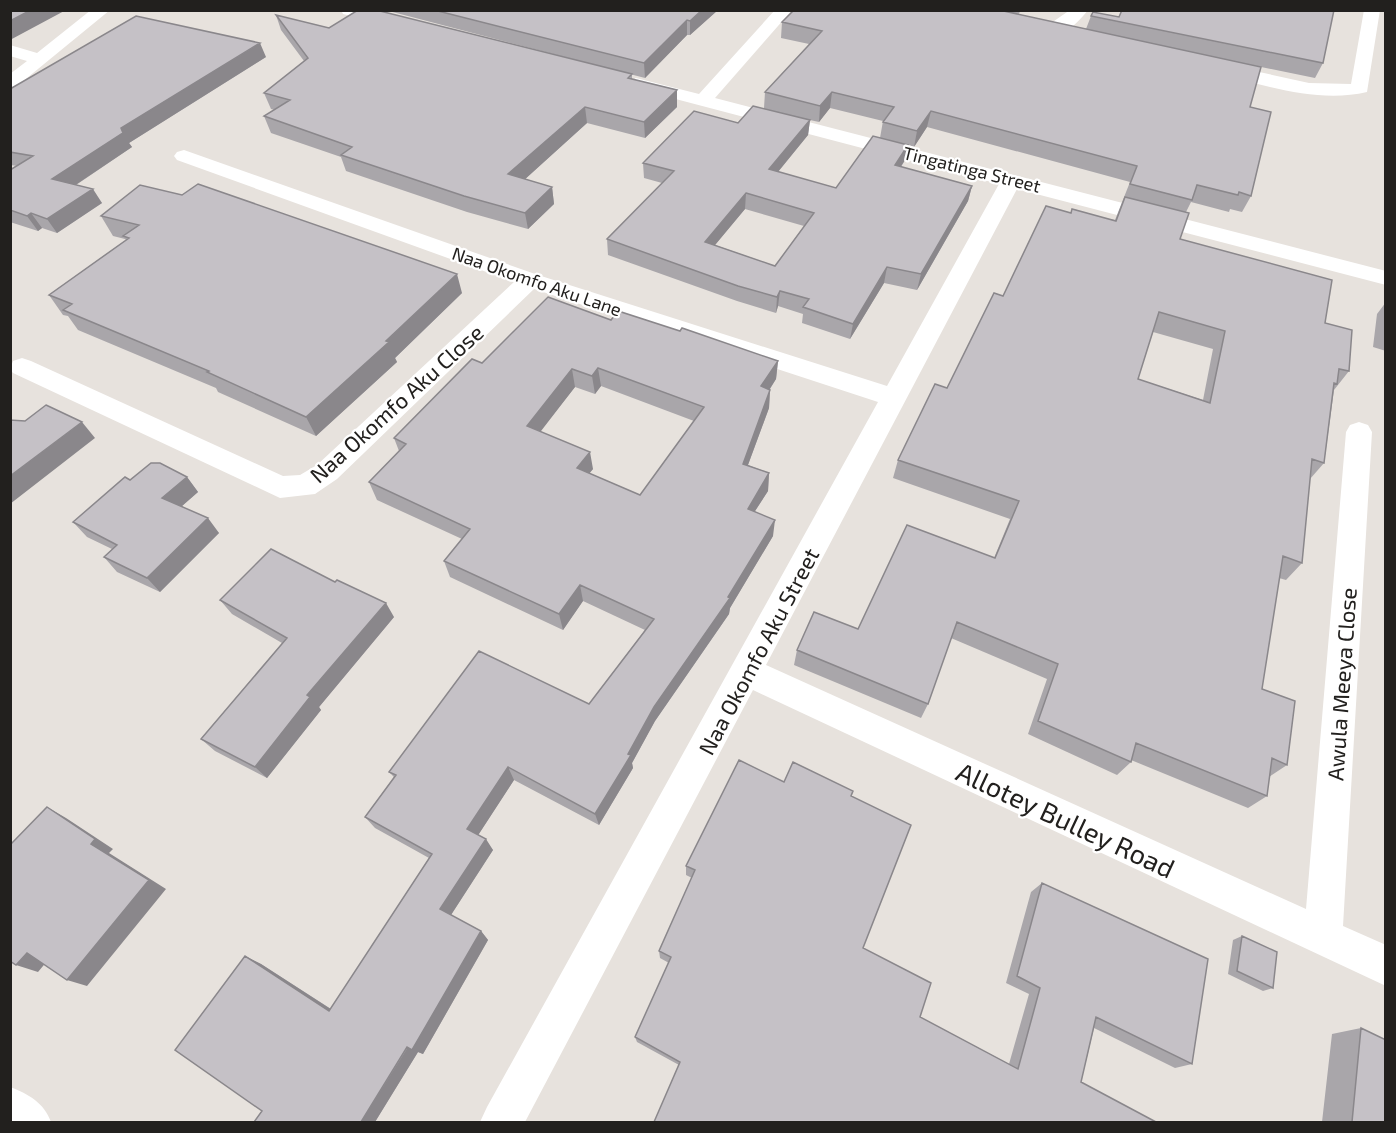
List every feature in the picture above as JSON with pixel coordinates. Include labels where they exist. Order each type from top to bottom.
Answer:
[{"type":"street","points":[[10,83],[102,10]]},
{"type":"street","points":[[349,10],[418,28]]},
{"type":"street","points":[[703,100],[784,10]]},
{"type":"street","points":[[1073,36],[1044,30],[1068,22],[1080,10]]},
{"type":"street","points":[[1199,63],[1326,90],[1347,92],[1360,88],[1372,10]]},
{"type":"street","points":[[10,50],[40,60]]},
{"type":"street","name":"Tingatinga Street","points":[[623,80],[1012,179],[1386,278]]},
{"type":"street","name":"Naa Okomfo Aku Lane","points":[[184,156],[530,280],[894,398]]},
{"type":"street","name":"Naa Okomfo Aku Street","points":[[502,1122],[1012,179]]},
{"type":"street","name":"Naa Okomfo Aku Close","points":[[22,367],[280,487],[305,486],[327,472],[530,280]]},
{"type":"street","name":"Awula Meeya Close","points":[[1323,937],[1359,432]]},
{"type":"street","name":"Allotey Bulley Road","points":[[747,672],[1386,966]]},
{"type":"street","points":[[10,1108],[29,1122]]},
{"type":"building","points":[[10,10],[31,10],[10,21]]},
{"type":"building","points":[[358,10],[376,10],[632,74],[628,78],[677,90],[644,122],[585,107],[508,174],[552,187],[525,213],[464,196],[341,155],[352,147],[264,116],[290,100],[264,93],[308,58],[276,15],[329,28]]},
{"type":"building","points":[[434,10],[702,10],[690,21],[687,20],[644,63]]},
{"type":"building","points":[[794,10],[999,10],[1261,67],[1250,107],[1271,112],[1251,196],[1197,185],[1192,200],[1130,184],[1137,166],[931,111],[917,131],[883,122],[894,107],[832,92],[820,106],[765,92],[822,31],[782,22]]},
{"type":"building","points":[[1122,10],[1334,10],[1323,63],[1091,16],[1093,12],[1119,17]]},
{"type":"building","points":[[136,16],[260,43],[121,128],[123,133],[52,179],[93,189],[47,219],[31,213],[27,216],[10,210],[10,170],[33,156],[10,152],[10,89]]},
{"type":"building","points":[[753,106],[810,120],[769,169],[836,188],[873,136],[908,145],[895,165],[972,186],[921,274],[887,267],[853,324],[803,307],[809,299],[780,291],[777,297],[738,286],[607,239],[674,171],[643,163],[694,111],[738,123]],"holes":[[[746,193],[814,213],[775,266],[705,242]]]},
{"type":"building","points":[[198,184],[457,274],[386,341],[389,342],[306,417],[207,372],[209,371],[63,310],[72,304],[49,295],[129,238],[123,236],[139,225],[101,216],[140,185],[182,195]]},
{"type":"building","points":[[1125,197],[1189,213],[1180,239],[1332,280],[1325,323],[1352,330],[1349,371],[1339,369],[1337,384],[1334,383],[1324,463],[1312,459],[1302,563],[1283,556],[1262,689],[1295,701],[1287,765],[1272,758],[1267,796],[1136,743],[1131,762],[1038,721],[1058,664],[957,622],[928,704],[797,650],[814,612],[858,629],[907,525],[995,558],[1019,501],[898,460],[935,384],[947,388],[994,293],[1003,296],[1046,206],[1071,213],[1072,209],[1116,221]],"holes":[[[1159,312],[1225,331],[1210,403],[1138,379]]]},
{"type":"building","points":[[548,297],[611,320],[618,311],[680,331],[682,328],[778,361],[761,386],[770,390],[743,464],[769,473],[748,509],[775,520],[728,597],[730,598],[654,707],[628,754],[631,755],[595,814],[508,767],[467,829],[486,839],[440,909],[481,931],[412,1050],[407,1047],[361,1122],[254,1122],[262,1111],[175,1050],[245,956],[329,1011],[432,854],[365,817],[396,775],[389,772],[479,651],[589,704],[654,619],[580,585],[559,614],[444,561],[470,529],[369,482],[406,444],[394,438],[472,359],[482,363]],"holes":[[[598,368],[704,407],[640,495],[577,468],[590,452],[527,426],[572,369],[592,376]]]},
{"type":"building","points":[[46,405],[82,422],[10,476],[10,420],[25,421]]},
{"type":"building","points":[[151,463],[160,463],[187,477],[162,498],[208,518],[147,578],[104,557],[117,545],[73,522],[125,477],[130,480]]},
{"type":"building","points":[[271,549],[335,582],[337,580],[386,603],[307,695],[310,697],[255,767],[201,739],[287,638],[220,600]]},
{"type":"building","points":[[739,760],[784,782],[793,762],[853,791],[851,796],[911,825],[863,948],[931,983],[920,1017],[1018,1069],[1040,988],[1017,976],[1042,883],[1208,959],[1192,1064],[1096,1017],[1081,1082],[1156,1122],[654,1122],[680,1062],[635,1037],[671,957],[659,951],[695,870],[686,866]]},
{"type":"building","points":[[47,807],[95,839],[91,844],[149,880],[67,980],[27,953],[16,965],[10,961],[10,845]]},
{"type":"building","points":[[1242,936],[1277,952],[1273,988],[1237,971]]},
{"type":"building","points":[[1361,1028],[1386,1040],[1386,1122],[1352,1122]]}]
